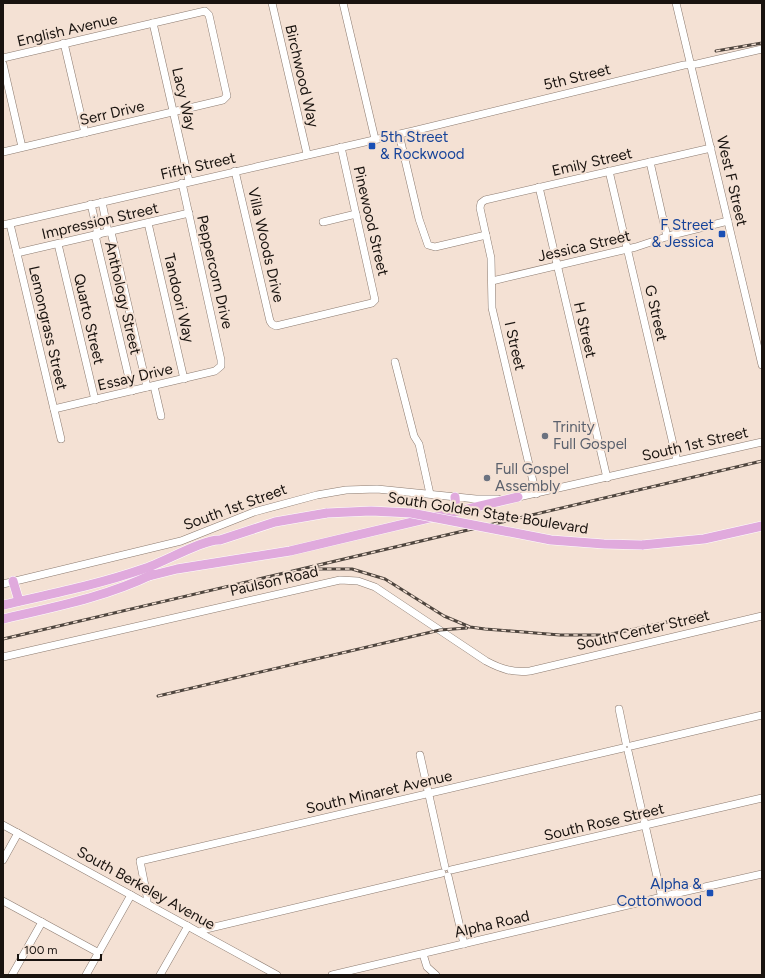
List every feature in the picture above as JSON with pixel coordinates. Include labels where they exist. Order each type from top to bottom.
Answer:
[{"type":"main road","points":[[452,514],[456,509],[455,497]]},
{"type":"main road","points":[[149,576],[177,569],[290,552],[518,497]]},
{"type":"main road","name":"South Golden State Boulevard","points":[[220,540],[275,522],[327,513],[371,510],[411,513],[551,540],[592,544],[642,545],[704,539],[762,526]]},
{"type":"main road","points":[[3,605],[132,573],[159,564],[212,539],[220,540]]},
{"type":"main road","points":[[3,619],[91,597],[149,576],[215,545],[220,540]]},
{"type":"main road","points":[[14,581],[19,601]]},
{"type":"street","name":"Birchwood Way","points":[[272,3],[307,154]]},
{"type":"street","points":[[343,3],[375,139]]},
{"type":"street","name":"West F Street","points":[[676,3],[762,365]]},
{"type":"street","name":"English Avenue","points":[[3,58],[202,11],[207,12],[209,15],[226,98]]},
{"type":"street","name":"Lacy Way","points":[[153,23],[190,181]]},
{"type":"street","points":[[64,43],[84,133]]},
{"type":"street","name":"5th Street","points":[[399,134],[691,64],[762,49]]},
{"type":"street","points":[[3,64],[22,147]]},
{"type":"street","name":"Serr Drive","points":[[3,152],[174,112],[226,98]]},
{"type":"street","name":"Fifth Street","points":[[7,224],[399,134]]},
{"type":"street","points":[[399,134],[419,219],[427,243],[430,246],[486,235]]},
{"type":"street","name":"Pinewood Street","points":[[340,147],[375,300]]},
{"type":"street","name":"Emily Street","points":[[481,203],[485,200],[711,148]]},
{"type":"street","points":[[650,162],[667,237]]},
{"type":"street","name":"Villa Woods Drive","points":[[235,171],[272,324],[283,324],[372,303],[375,300]]},
{"type":"street","name":"G Street","points":[[609,171],[677,461]]},
{"type":"street","name":"Peppercorn Drive","points":[[182,183],[221,360],[221,366]]},
{"type":"street","name":"H Street","points":[[539,188],[607,478]]},
{"type":"street","name":"Anthology Street","points":[[102,202],[147,387]]},
{"type":"street","name":"I Street","points":[[481,203],[480,208],[491,258],[492,308],[536,494]]},
{"type":"street","name":"Anthology Street","points":[[90,204],[132,391]]},
{"type":"street","name":"Impression Street","points":[[17,253],[188,214]]},
{"type":"street","points":[[323,222],[356,214]]},
{"type":"street","points":[[95,223],[106,220]]},
{"type":"street","name":"Jessica Street","points":[[492,281],[627,250],[667,237],[728,221]]},
{"type":"street","name":"Tandoori Way","points":[[148,223],[184,379]]},
{"type":"street","name":"Lemongrass Street","points":[[7,224],[17,253],[61,439]]},
{"type":"street","name":"Quarto Street","points":[[58,244],[95,400]]},
{"type":"street","points":[[395,362],[414,436],[419,444],[430,494]]},
{"type":"street","name":"Essay Drive","points":[[54,409],[184,379],[215,371],[221,366]]},
{"type":"street","points":[[154,386],[161,416]]},
{"type":"street","name":"South 1st Street","points":[[3,584],[181,541],[254,512],[317,495],[346,490],[377,489],[483,499],[518,497],[762,442]]},
{"type":"street","name":"Paulson Road","points":[[3,657],[312,585],[350,580],[362,582],[379,589],[497,667],[514,672],[530,671]]},
{"type":"street","name":"South Center Street","points":[[530,671],[762,616]]},
{"type":"street","points":[[619,709],[661,896]]},
{"type":"street","name":"South Minaret Avenue","points":[[146,903],[147,896],[140,861],[762,715]]},
{"type":"street","points":[[420,755],[464,944]]},
{"type":"street","name":"South Rose Street","points":[[200,932],[206,929],[762,798]]},
{"type":"street","name":"South Berkeley Avenue","points":[[3,825],[277,975]]},
{"type":"street","points":[[3,860],[18,833]]},
{"type":"street","name":"Alpha Road","points":[[332,975],[661,896],[762,874]]},
{"type":"street","points":[[86,975],[131,895]]},
{"type":"street","points":[[3,900],[99,953]]},
{"type":"street","points":[[12,975],[42,922]]},
{"type":"street","points":[[160,975],[188,926]]},
{"type":"street","points":[[423,954],[427,968],[436,975]]},
{"type":"railway","points":[[716,51],[762,43]]},
{"type":"railway","points":[[3,639],[762,461]]},
{"type":"railway","points":[[318,569],[352,569],[385,579],[444,616],[470,627],[485,629],[560,635],[607,635],[699,615]]},
{"type":"railway","points":[[158,696],[440,630],[467,628]]},
{"type":"place","name":"5th Street & Rockwood","points":[[372,146]]},
{"type":"place","name":"F Street & Jessica","points":[[722,234]]},
{"type":"place","name":"Trinity Full Gospel","points":[[545,436]]},
{"type":"place","name":"Full Gospel Assembly","points":[[487,478]]},
{"type":"place","name":"Alpha & Cottonwood","points":[[710,893]]}]
